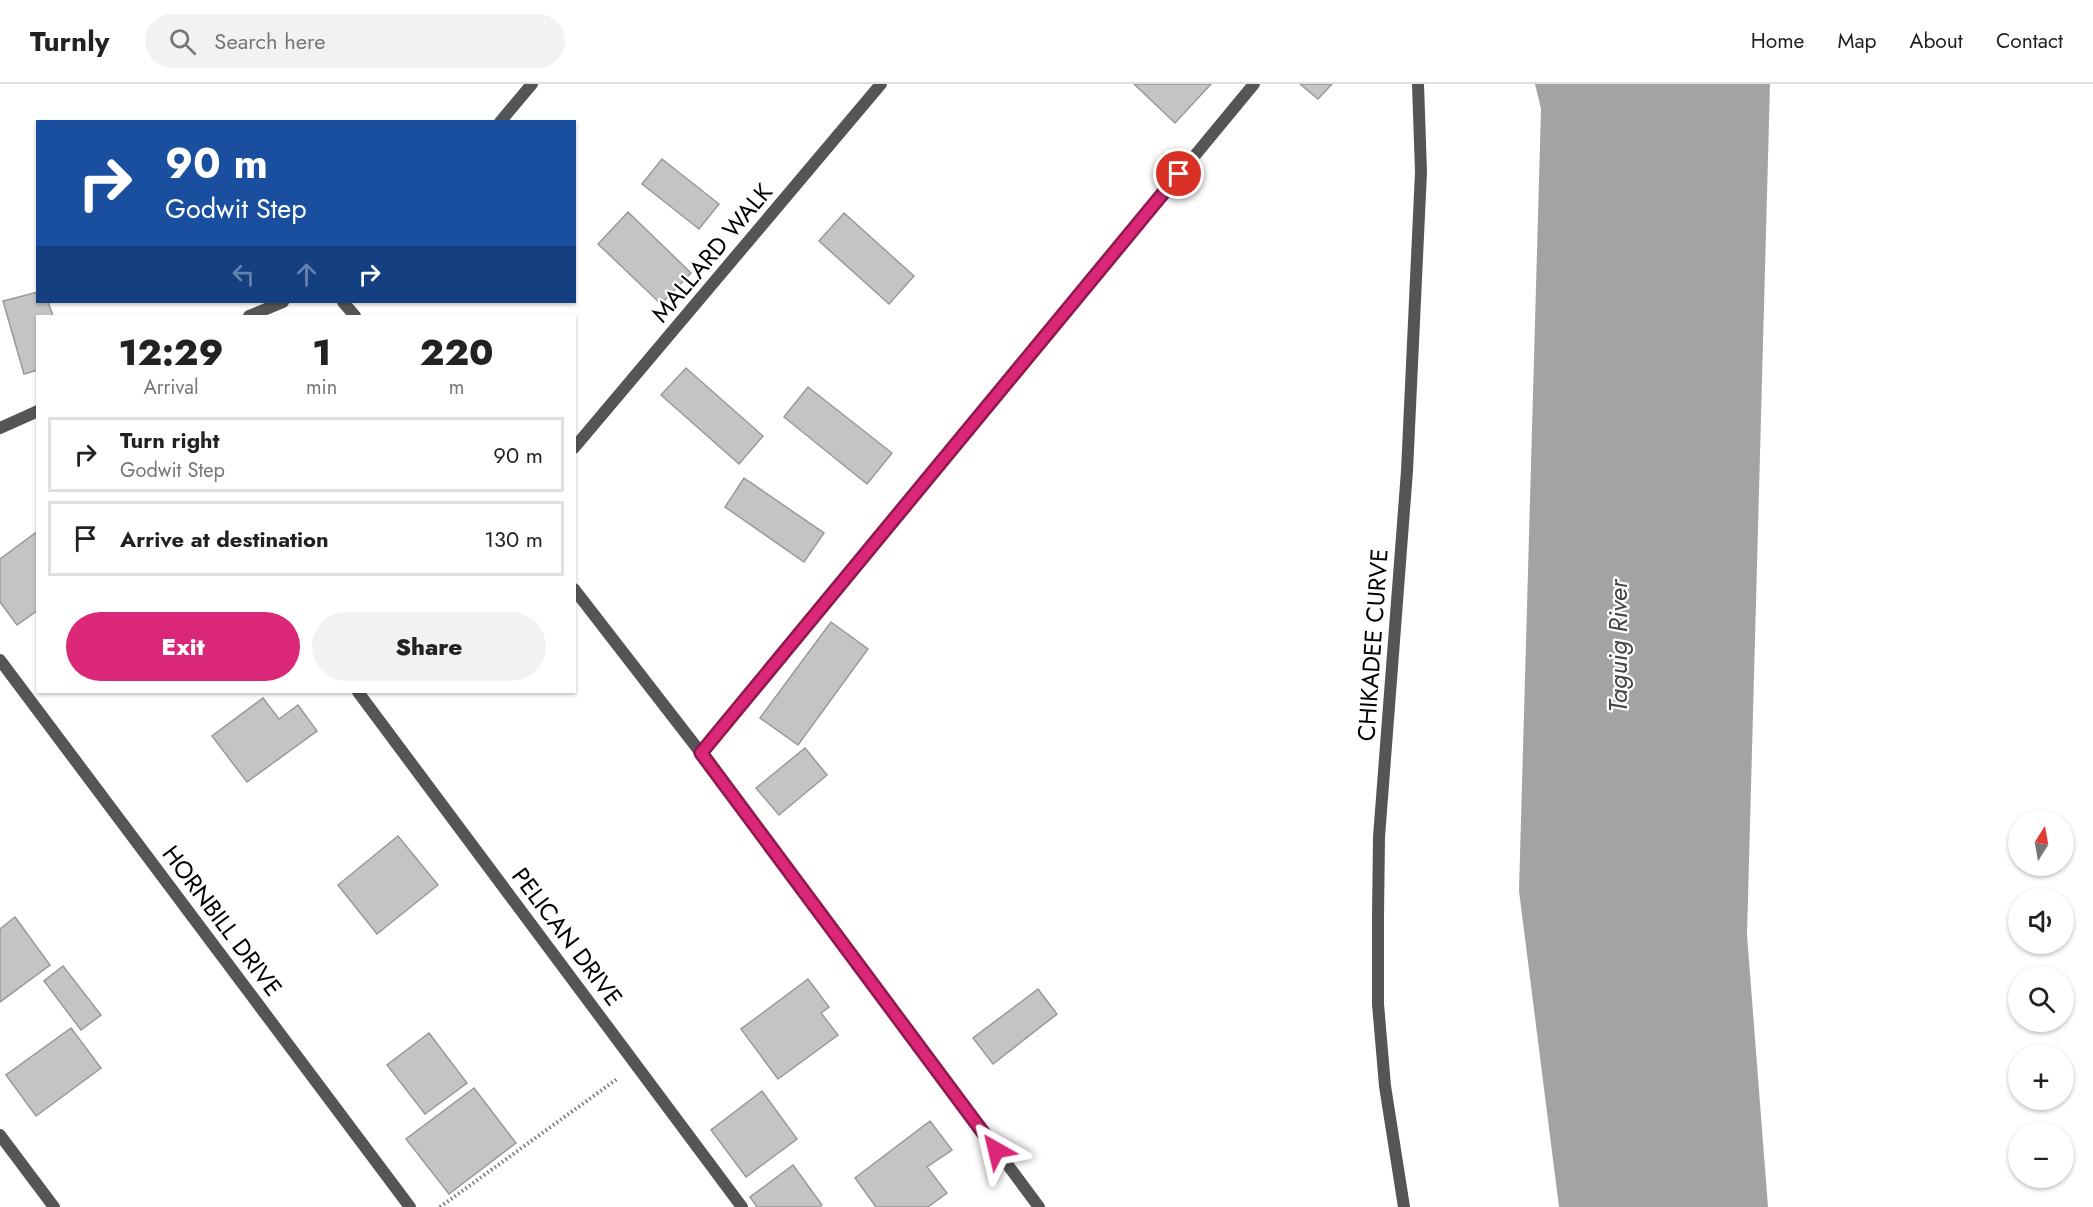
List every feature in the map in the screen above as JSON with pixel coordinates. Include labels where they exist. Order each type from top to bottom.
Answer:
[{"type":"street","points":[[502,120],[531,84]]},
{"type":"street","name":"MALLARD WALK","points":[[576,446],[881,84]]},
{"type":"street","points":[[701,753],[1254,84]]},
{"type":"street","name":"CHIKADEE CURVE","points":[[1404,1207],[1385,1086],[1378,1004],[1378,916],[1379,837],[1407,471],[1421,172],[1418,84]]},
{"type":"street","points":[[251,315],[281,303]]},
{"type":"street","points":[[344,303],[354,315]]},
{"type":"street","points":[[0,428],[36,412]]},
{"type":"street","points":[[576,592],[701,753],[1039,1207]]},
{"type":"street","name":"HORNBILL DRIVE","points":[[0,660],[410,1207]]},
{"type":"street","name":"PELICAN DRIVE","points":[[359,693],[742,1207]]},
{"type":"street","points":[[0,1135],[54,1207]]},
{"type":"path","points":[[440,1207],[636,1065]]},
{"type":"water","name":"Taguig River","points":[[1535,84],[1770,84],[1747,935],[1768,1207],[1559,1207],[1519,891],[1541,109]]},
{"type":"building","points":[[1134,84],[1211,84],[1175,123]]},
{"type":"building","points":[[1300,84],[1332,84],[1318,99]]},
{"type":"building","points":[[662,159],[719,204],[699,229],[642,184]]},
{"type":"building","points":[[628,212],[691,273],[661,304],[598,244]]},
{"type":"building","points":[[844,213],[914,276],[889,304],[819,241]]},
{"type":"building","points":[[36,293],[36,303],[48,303],[53,315],[36,315],[36,371],[24,374],[3,301]]},
{"type":"building","points":[[686,368],[763,436],[739,464],[661,395]]},
{"type":"building","points":[[808,387],[892,453],[867,484],[784,417]]},
{"type":"building","points":[[744,478],[824,533],[804,562],[725,507]]},
{"type":"building","points":[[36,532],[36,611],[17,625],[0,602],[0,559]]},
{"type":"building","points":[[831,622],[868,649],[798,745],[760,718]]},
{"type":"building","points":[[263,698],[279,719],[298,705],[317,731],[247,782],[212,736]]},
{"type":"building","points":[[805,748],[827,775],[779,815],[756,788]]},
{"type":"building","points":[[398,836],[438,885],[377,934],[338,885]]},
{"type":"building","points":[[15,917],[50,965],[0,1002],[0,929]]},
{"type":"building","points":[[63,966],[101,1015],[81,1030],[44,981]]},
{"type":"building","points":[[808,979],[829,1007],[821,1013],[838,1035],[778,1079],[741,1029]]},
{"type":"building","points":[[1038,989],[1057,1014],[993,1064],[973,1038]]},
{"type":"building","points":[[71,1028],[101,1068],[36,1116],[6,1075]]},
{"type":"building","points":[[429,1033],[467,1083],[425,1114],[387,1065]]},
{"type":"building","points":[[474,1088],[516,1143],[449,1194],[406,1139]]},
{"type":"building","points":[[762,1091],[797,1139],[746,1177],[711,1130]]},
{"type":"building","points":[[930,1121],[952,1150],[927,1167],[947,1193],[928,1207],[876,1207],[855,1178]]},
{"type":"building","points":[[793,1165],[822,1205],[819,1207],[757,1207],[750,1197]]},
{"type":"route","points":[[996,1150],[701,753],[1179,174]]}]
